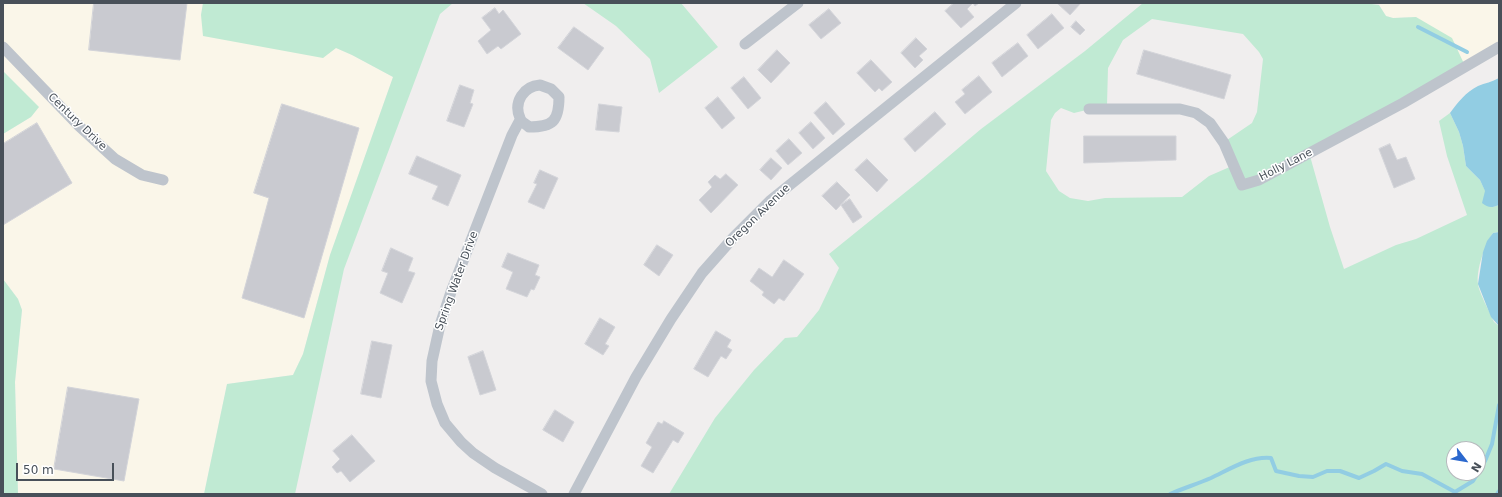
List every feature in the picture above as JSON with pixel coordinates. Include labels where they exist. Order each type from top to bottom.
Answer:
[{"type":"street","points":[[745,44],[798,3]]},
{"type":"street","name":"Oregon Avenue","points":[[574,494],[636,377],[671,319],[702,273],[733,238],[771,200],[1016,3]]},
{"type":"street","name":"Holly Lane","points":[[1089,109],[1180,109],[1196,112],[1210,123],[1224,143],[1242,185],[1259,180],[1396,107],[1499,47]]},
{"type":"street","name":"Century Drive","points":[[3,48],[79,126],[114,159],[142,175],[163,180]]},
{"type":"street","name":"Spring Water Drive","points":[[520,120],[512,136],[451,292],[440,325],[432,361],[431,381],[437,404],[445,423],[461,442],[473,453],[495,468],[542,494]]},
{"type":"shaded area","points":[[3,3],[203,3],[201,15],[336,48],[393,77],[330,255],[303,354],[293,375],[227,384],[204,494],[18,494],[15,382],[22,310],[18,299],[3,279],[3,134],[31,117],[38,107],[3,71]]},
{"type":"shaded area","points":[[1381,3],[1499,3],[1499,46],[1466,68],[1416,17],[1393,18],[1386,16],[1379,5]]},
{"type":"green space","points":[[203,3],[453,3],[440,14],[344,269],[295,494],[204,494],[227,384],[293,375],[303,354],[330,255],[393,77],[336,48],[323,58],[203,36],[201,15]]},
{"type":"green space","points":[[583,3],[681,3],[718,47],[659,93],[650,59],[616,26]]},
{"type":"green space","points":[[1143,3],[1364,3],[1379,5],[1386,16],[1393,18],[1416,17],[1452,38],[1466,68],[1310,156],[1330,227],[1344,269],[1396,245],[1416,239],[1467,215],[1447,156],[1439,121],[1450,113],[1459,132],[1466,166],[1480,180],[1493,207],[1499,205],[1499,232],[1493,233],[1487,244],[1478,272],[1478,284],[1482,297],[1494,322],[1499,326],[1499,494],[669,494],[715,418],[754,370],[785,338],[797,337],[819,310],[839,268],[829,254],[981,129],[1085,51]],"holes":[[[1152,19],[1243,34],[1259,52],[1263,59],[1257,112],[1252,123],[1227,140],[1232,166],[1209,176],[1182,197],[1105,198],[1088,201],[1070,198],[1059,191],[1046,171],[1051,120],[1055,113],[1061,108],[1074,113],[1107,105],[1108,68],[1123,40]]]},
{"type":"green space","points":[[3,71],[39,107],[31,117],[3,134]]},
{"type":"green space","points":[[3,279],[18,299],[22,310],[15,382],[18,494],[3,494]]},
{"type":"water","points":[[1499,78],[1499,205],[1490,207],[1482,203],[1485,191],[1480,180],[1466,166],[1459,132],[1450,113],[1459,101],[1470,91],[1478,86]]},
{"type":"water","points":[[1499,232],[1499,326],[1491,317],[1478,284],[1483,252],[1487,241],[1493,233]]},
{"type":"building","points":[[94,3],[187,3],[180,60],[89,50]]},
{"type":"building","points":[[954,3],[973,3],[967,9],[974,17],[961,28],[945,11]]},
{"type":"building","points":[[1081,3],[1070,15],[1058,4]]},
{"type":"building","points":[[495,8],[499,14],[503,10],[521,34],[501,49],[498,46],[487,54],[478,41],[491,30],[482,18]]},
{"type":"building","points":[[829,9],[841,23],[821,39],[809,25]]},
{"type":"building","points":[[1052,14],[1064,28],[1038,49],[1027,35]]},
{"type":"building","points":[[1076,21],[1085,30],[1080,35],[1071,27]]},
{"type":"building","points":[[574,27],[604,48],[588,70],[558,48]]},
{"type":"building","points":[[916,38],[927,49],[919,56],[923,60],[915,68],[901,53]]},
{"type":"building","points":[[1018,43],[1028,56],[1002,77],[992,63]]},
{"type":"building","points":[[777,50],[790,63],[771,83],[758,70]]},
{"type":"building","points":[[1144,50],[1231,75],[1224,99],[1137,74]]},
{"type":"building","points":[[871,60],[892,82],[882,91],[879,88],[875,92],[857,73]]},
{"type":"building","points":[[979,76],[992,92],[965,114],[955,102],[965,94],[962,90]]},
{"type":"building","points":[[744,77],[761,98],[748,109],[731,88]]},
{"type":"building","points":[[460,85],[474,90],[470,103],[473,104],[464,127],[447,121]]},
{"type":"building","points":[[718,97],[735,118],[722,129],[705,108]]},
{"type":"building","points":[[826,102],[845,124],[833,135],[814,113]]},
{"type":"building","points":[[282,104],[359,128],[304,318],[242,298],[269,198],[254,193]]},
{"type":"building","points":[[599,104],[622,107],[619,132],[596,130]]},
{"type":"building","points":[[935,112],[946,124],[915,152],[904,139]]},
{"type":"building","points":[[811,122],[825,138],[813,149],[799,133]]},
{"type":"building","points":[[37,123],[72,183],[3,225],[3,144]]},
{"type":"building","points":[[1084,136],[1176,136],[1176,160],[1084,163]]},
{"type":"building","points":[[789,139],[802,153],[788,165],[776,151]]},
{"type":"building","points":[[1390,144],[1397,160],[1406,157],[1415,179],[1394,188],[1379,149]]},
{"type":"building","points":[[417,156],[461,175],[448,206],[432,199],[438,186],[409,174]]},
{"type":"building","points":[[771,158],[782,168],[771,180],[760,170]]},
{"type":"building","points":[[867,159],[888,180],[877,192],[855,170]]},
{"type":"building","points":[[540,170],[558,178],[544,209],[528,202],[537,184],[534,183]]},
{"type":"building","points":[[726,174],[738,185],[711,213],[699,200],[712,187],[708,182],[715,175],[720,179]]},
{"type":"building","points":[[837,182],[850,195],[836,210],[822,196]]},
{"type":"building","points":[[850,199],[862,217],[853,223],[841,205]]},
{"type":"building","points":[[657,245],[673,255],[659,276],[644,265]]},
{"type":"building","points":[[391,248],[413,258],[408,271],[415,273],[402,303],[380,293],[388,273],[382,271]]},
{"type":"building","points":[[508,253],[539,265],[535,275],[540,277],[534,290],[531,289],[527,297],[506,289],[513,272],[502,267]]},
{"type":"building","points":[[784,260],[804,274],[784,301],[779,298],[774,304],[762,295],[764,292],[750,281],[759,268],[772,277]]},
{"type":"building","points":[[600,318],[615,327],[605,344],[609,346],[603,355],[585,344]]},
{"type":"building","points":[[716,331],[731,340],[727,347],[732,350],[726,359],[721,356],[708,377],[694,369]]},
{"type":"building","points":[[372,341],[392,345],[381,398],[361,394]]},
{"type":"building","points":[[483,351],[496,390],[480,395],[468,357]]},
{"type":"building","points":[[68,387],[139,399],[124,481],[54,469]]},
{"type":"building","points":[[555,410],[574,422],[563,442],[543,430]]},
{"type":"building","points":[[664,421],[684,433],[678,443],[673,440],[653,473],[641,466],[652,447],[646,443],[658,422],[662,424]]},
{"type":"building","points":[[352,435],[375,461],[350,482],[341,471],[337,473],[332,467],[340,459],[333,451]]},
{"type":"waterway","points":[[1418,27],[1467,52]]},
{"type":"waterway","points":[[1486,459],[1492,444],[1499,405]]},
{"type":"waterway","points":[[1170,494],[1211,478],[1240,464],[1263,458],[1271,458],[1276,471],[1299,476],[1313,477],[1327,471],[1340,471],[1359,478],[1386,464],[1402,471],[1422,474],[1455,492],[1473,481]]}]
